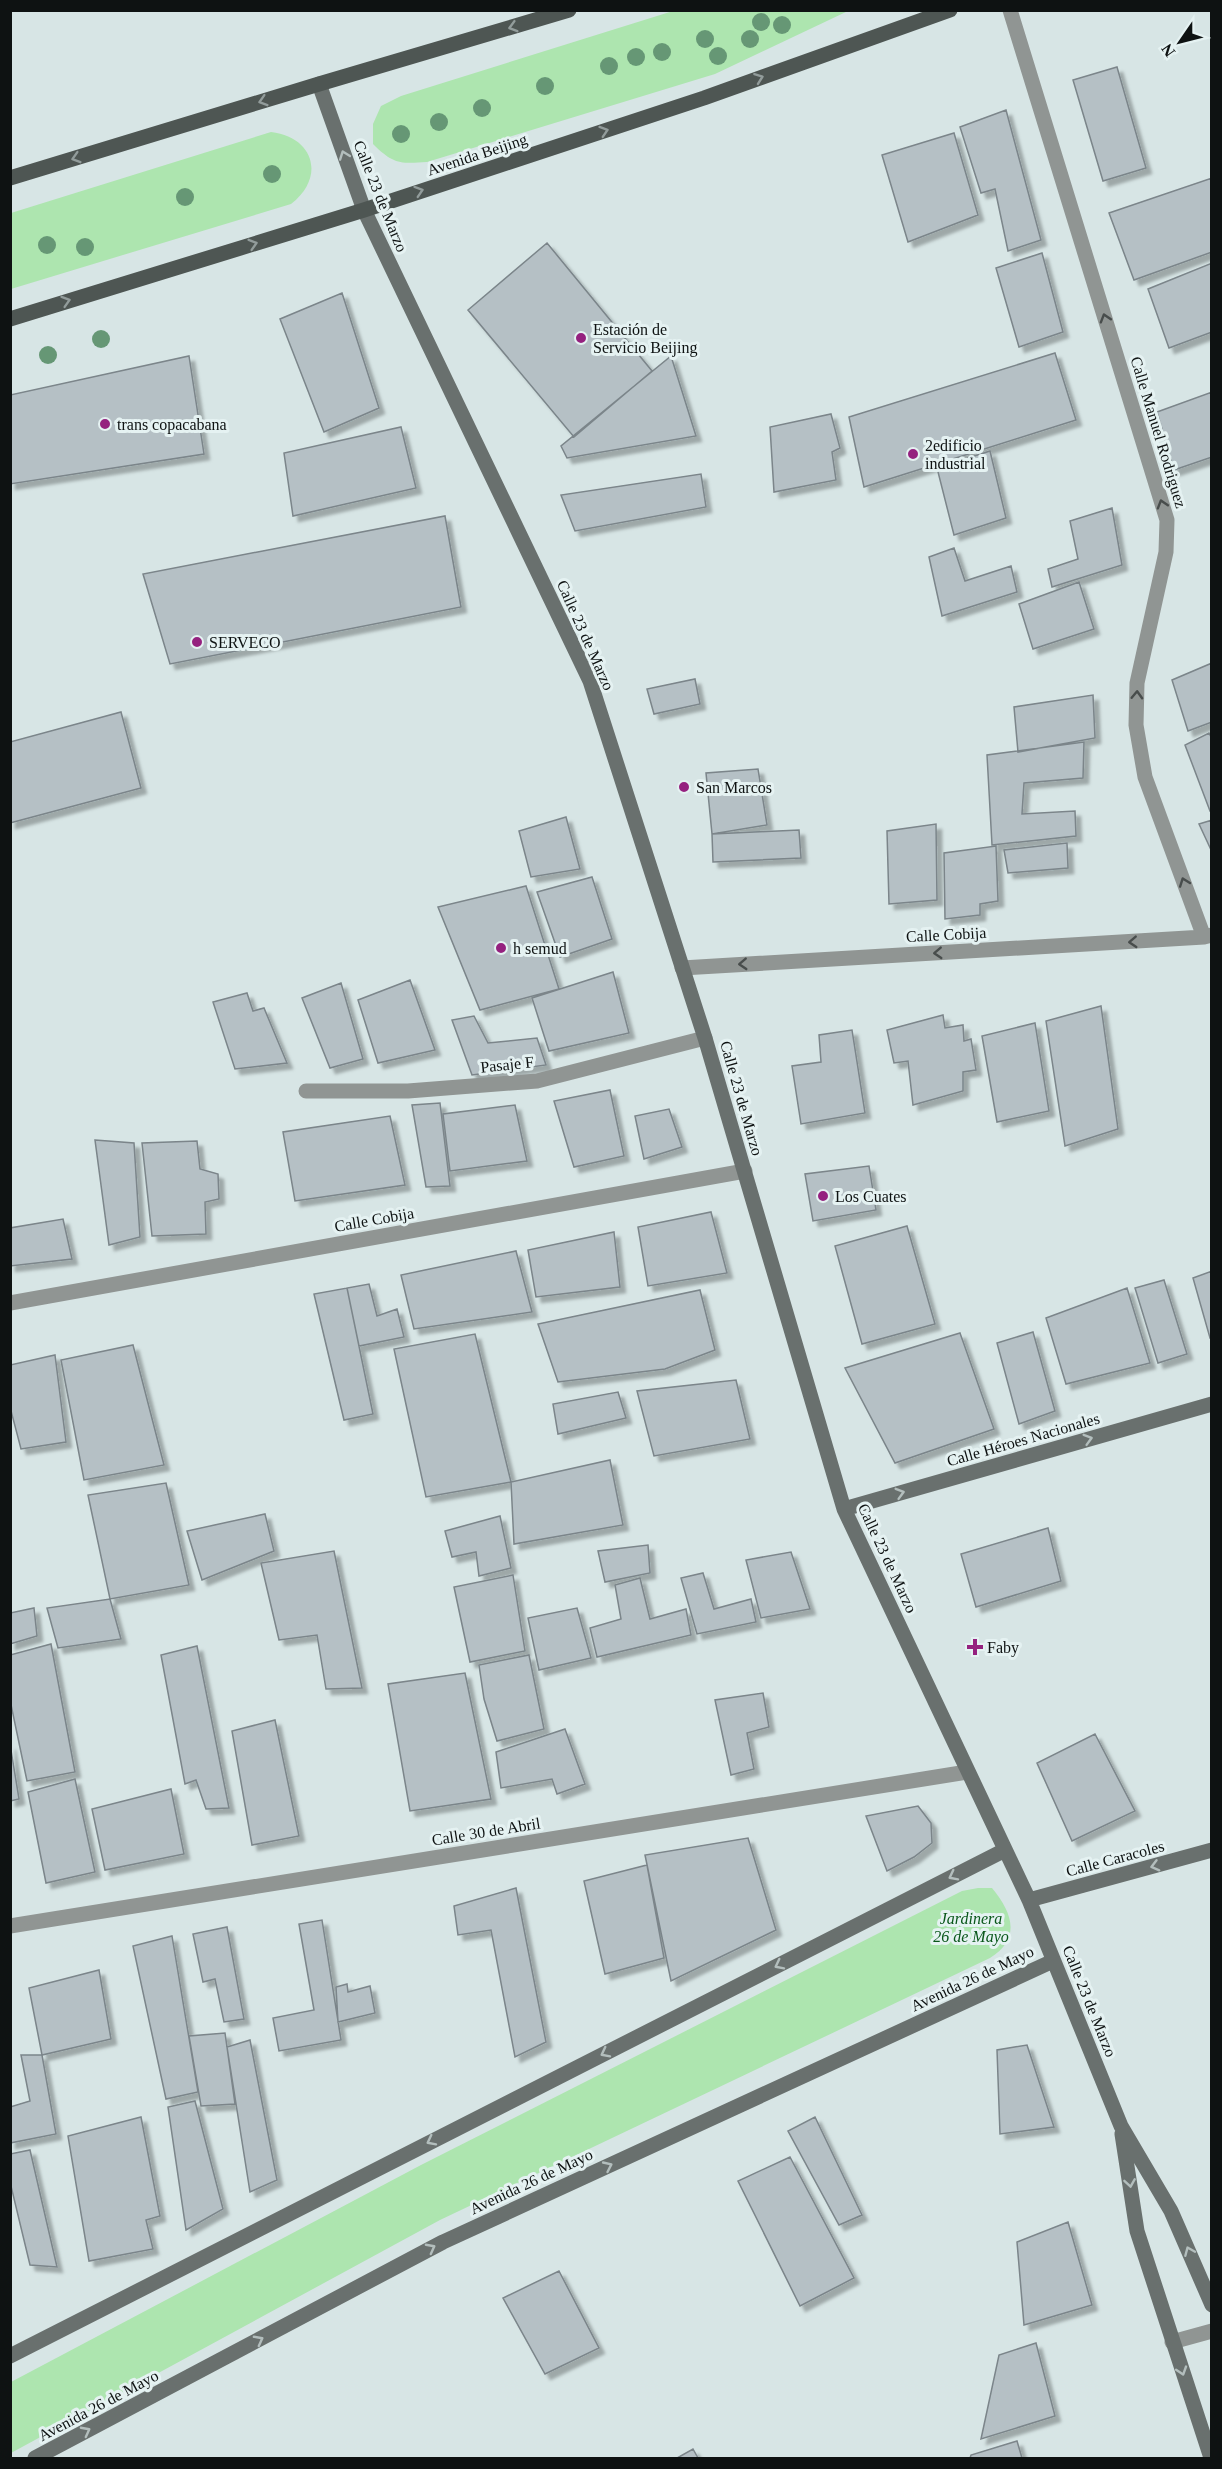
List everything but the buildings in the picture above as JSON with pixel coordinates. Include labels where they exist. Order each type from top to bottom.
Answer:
[{"type":"main road","points":[[10,178],[569,10]]},
{"type":"main road","name":"Avenida Beijing","points":[[10,319],[363,210],[704,98],[950,10]]},
{"type":"street","name":"Calle Manuel Rodriguez","points":[[1010,10],[1167,520],[1166,552],[1137,683],[1136,725],[1145,777],[1208,936]]},
{"type":"street","name":"Calle 23 de Marzo","points":[[319,84],[363,210],[590,681],[705,1038],[844,1509],[1029,1900],[1121,2126],[1171,2211],[1212,2305]]},
{"type":"street","name":"Calle Cobija","points":[[682,968],[1208,936]]},
{"type":"street","name":"Pasaje F","points":[[306,1091],[408,1091],[537,1080],[705,1038]]},
{"type":"street","name":"Calle Cobija","points":[[10,1303],[745,1172]]},
{"type":"street","name":"Calle Héroes Nacionales","points":[[844,1509],[1212,1404]]},
{"type":"street","name":"Calle 30 de Abril","points":[[10,1926],[967,1772]]},
{"type":"street","points":[[10,2356],[1005,1850]]},
{"type":"street","name":"Calle Caracoles","points":[[1029,1900],[1212,1850]]},
{"type":"street","name":"Avenida 26 de Mayo","points":[[35,2458],[443,2242],[1053,1960]]},
{"type":"street","name":"Calle 23 de Marzo","points":[[1121,2126],[1137,2231],[1210,2458]]},
{"type":"street","points":[[1172,2342],[1212,2331]]},
{"type":"green space","points":[[673,11],[848,11],[715,74],[427,162],[397,161],[386,156],[373,144],[373,124],[381,106],[401,96]]},
{"type":"green space","points":[[271,132],[286,135],[297,142],[305,150],[310,160],[309,182],[291,204],[11,289],[11,213]]},
{"type":"green space","name":"Jardinera 26 de Mayo","points":[[992,1888],[1005,1907],[1011,1925],[1006,1943],[990,1958],[440,2220],[11,2453],[11,2382],[421,2165],[962,1891]]},
{"type":"place","name":"Estación de Servicio Beijing","points":[[581,338]]},
{"type":"place","name":"trans copacabana","points":[[105,424]]},
{"type":"place","name":"2edificio industrial","points":[[913,454]]},
{"type":"place","name":"SERVECO","points":[[197,642]]},
{"type":"place","name":"San Marcos","points":[[684,787]]},
{"type":"place","name":"h semud","points":[[501,948]]},
{"type":"place","name":"Los Cuates","points":[[823,1196]]},
{"type":"place","name":"Faby","points":[[975,1647]]}]
